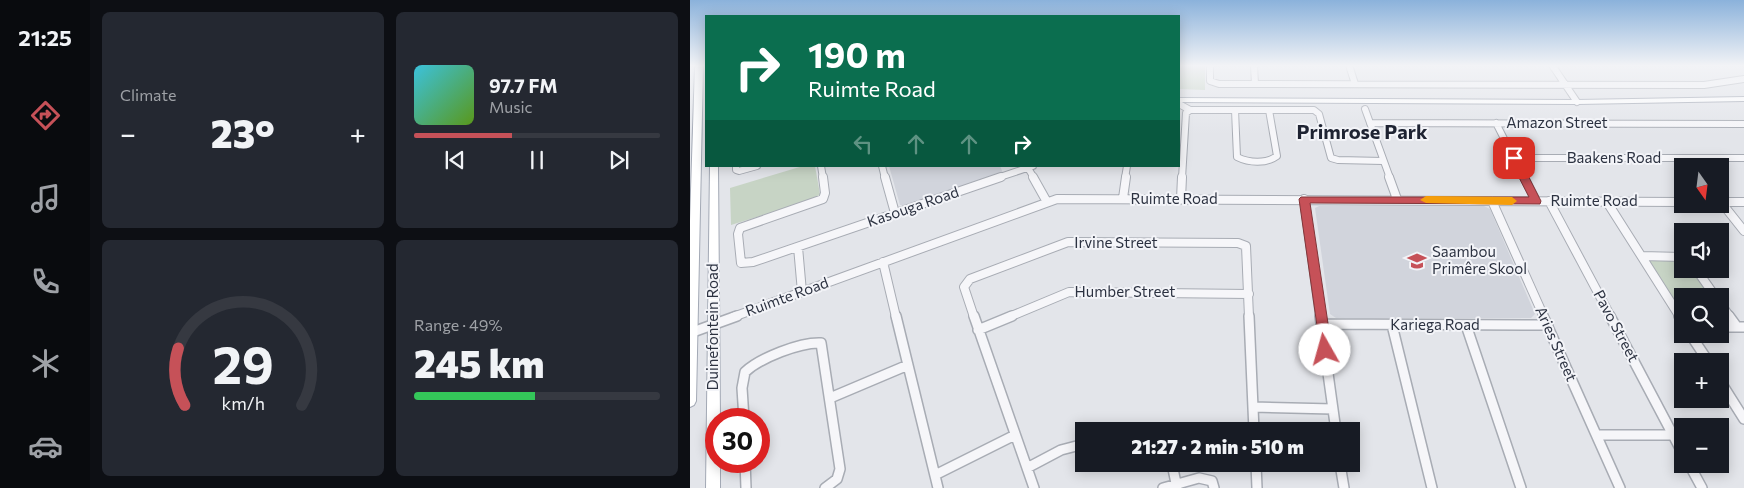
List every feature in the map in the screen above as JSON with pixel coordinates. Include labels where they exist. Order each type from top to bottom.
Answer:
[{"type":"main road","name":"Duinefontein Road","points":[[690,401],[693,159],[696,142],[698,88]]},
{"type":"main road","points":[[1576,100],[1703,98],[1744,94]]},
{"type":"main road","points":[[1180,100],[1744,99]]},
{"type":"main road","points":[[696,142],[705,140]]},
{"type":"main road","name":"Duinefontein Road","points":[[713,488],[714,167]]},
{"type":"street","points":[[1568,88],[1576,100]]},
{"type":"street","points":[[1180,105],[1190,110],[1310,109],[1319,114],[1330,156],[1334,160],[1383,161]]},
{"type":"street","points":[[1365,109],[1397,199]]},
{"type":"street","points":[[1181,199],[1186,113],[1190,110]]},
{"type":"street","points":[[1235,110],[1237,157],[1243,160],[1268,160],[1274,159],[1277,156],[1269,110]]},
{"type":"street","name":"Amazon Street","points":[[1370,122],[1744,124]]},
{"type":"street","points":[[1496,123],[1536,201]]},
{"type":"street","name":"Baakens Road","points":[[1514,158],[1744,158]]},
{"type":"street","points":[[736,167],[736,170],[741,171],[754,167]]},
{"type":"street","name":"Kasouga Road","points":[[821,167],[826,193],[822,199],[740,228],[738,234],[739,259],[742,264],[798,247],[1030,167],[1046,202]]},
{"type":"street","points":[[882,167],[895,213]]},
{"type":"street","points":[[1123,198],[1128,167]]},
{"type":"street","name":"Ruimte Road","points":[[691,332],[1046,202],[1068,198],[1674,202]]},
{"type":"street","points":[[1304,199],[1335,422]]},
{"type":"street","name":"Aries Street","points":[[1492,200],[1620,488]]},
{"type":"street","name":"Pavo Street","points":[[1549,201],[1674,435]]},
{"type":"street","points":[[1607,202],[1674,308]]},
{"type":"street","points":[[1729,202],[1744,202]]},
{"type":"street","points":[[1729,213],[1744,231]]},
{"type":"street","name":"Irvine Street","points":[[1034,488],[964,290],[964,285],[968,280],[1068,242],[1242,244],[1247,250],[1254,422]]},
{"type":"street","points":[[798,247],[802,292]]},
{"type":"street","points":[[1642,256],[1674,257]]},
{"type":"street","points":[[883,262],[938,488]]},
{"type":"street","name":"Humber Street","points":[[978,330],[1063,293],[1074,291],[1249,294]]},
{"type":"street","points":[[1729,313],[1741,327]]},
{"type":"street","name":"Kariega Road","points":[[1322,324],[1548,325]]},
{"type":"street","points":[[1392,325],[1432,488]]},
{"type":"street","points":[[1466,325],[1521,488]]},
{"type":"street","points":[[744,408],[743,380],[747,369],[757,363],[813,342],[818,342],[823,346],[840,469],[837,479],[825,488]]},
{"type":"street","points":[[830,398],[908,365]]},
{"type":"street","points":[[1729,395],[1744,419]]},
{"type":"street","points":[[1254,407],[1333,409]]},
{"type":"street","points":[[935,475],[1015,435]]},
{"type":"street","points":[[1596,435],[1674,435]]},
{"type":"street","points":[[1027,468],[1052,454],[1075,446]]},
{"type":"street","points":[[1174,472],[1177,486]]},
{"type":"street","points":[[1256,472],[1257,488]]},
{"type":"street","points":[[1341,472],[1344,488]]},
{"type":"street","points":[[745,473],[746,488]]},
{"type":"street","points":[[1694,473],[1702,488]]},
{"type":"street","points":[[1163,488],[1205,478],[1212,480],[1214,488]]},
{"type":"shaded area","points":[[889,167],[1000,167],[1003,173],[906,205],[900,205]]},
{"type":"shaded area","name":"Saambou Primêre Skool","points":[[1319,206],[1484,206],[1490,209],[1535,314],[1531,318],[1336,318],[1330,314],[1315,208]]},
{"type":"green space","points":[[1180,88],[1205,88],[1205,90],[1180,89]]},
{"type":"green space","points":[[800,167],[815,167],[820,194],[815,199],[731,225],[730,188]]},
{"type":"green space","points":[[1674,259],[1674,278],[1699,278],[1706,288],[1674,288],[1674,300],[1649,260]]},
{"type":"slow traffic","points":[[1426,200],[1512,201]]},
{"type":"place","name":"Saambou Primêre Skool","points":[[1417,261]]},
{"type":"district","name":"Primrose Park","points":[[1362,132]]},
{"type":"route","points":[[1325,350],[1304,199],[1536,201],[1514,158]]}]
